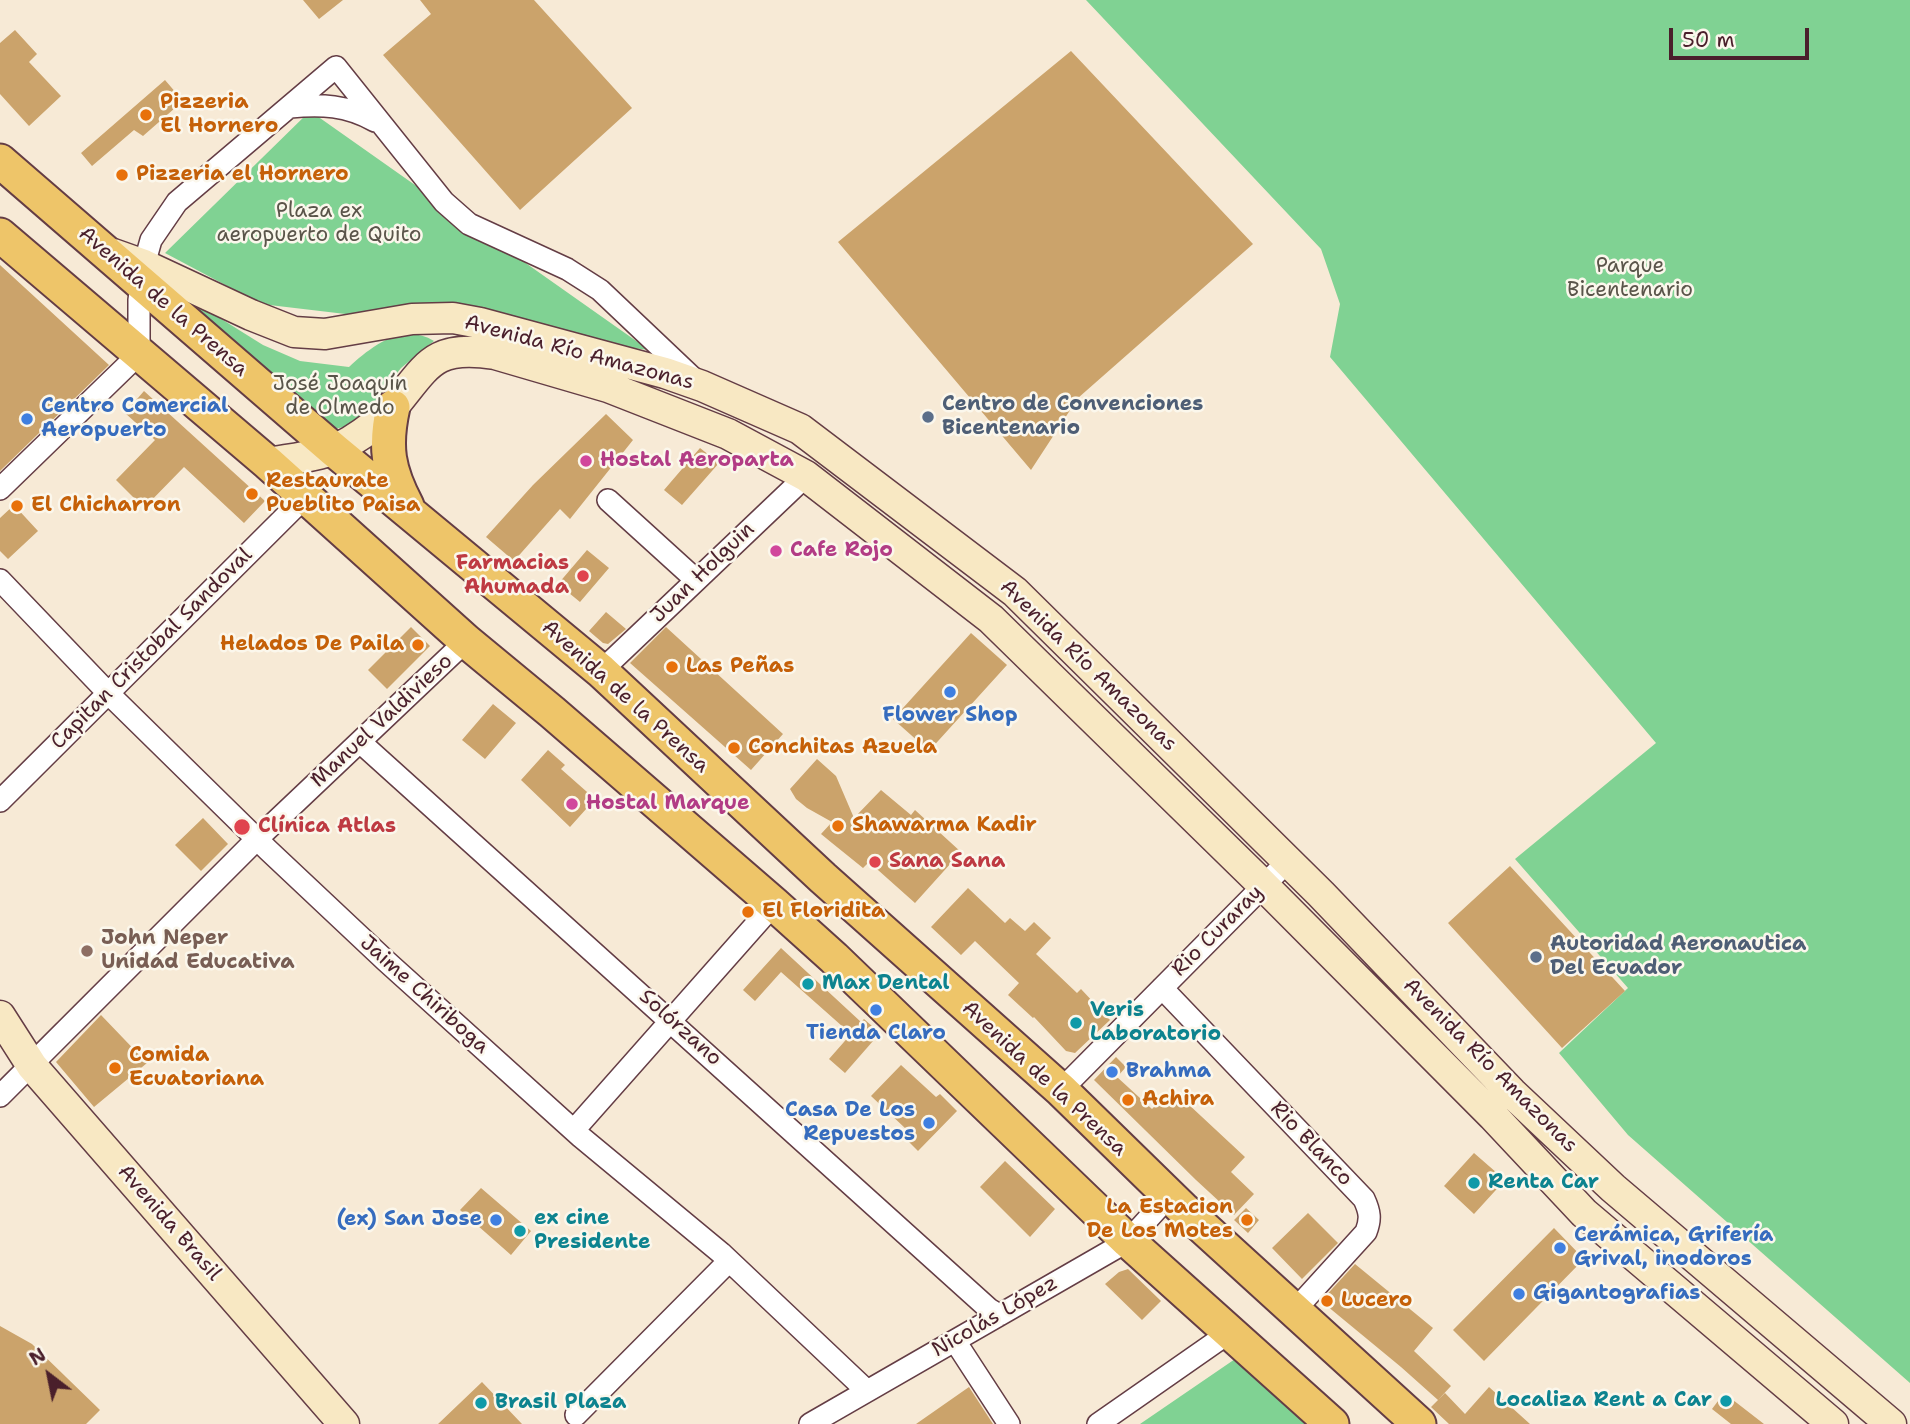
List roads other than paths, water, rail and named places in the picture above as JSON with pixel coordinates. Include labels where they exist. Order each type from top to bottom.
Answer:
[{"type":"main road","name":"Avenida de la Prensa","points":[[0,161],[106,251],[330,451],[409,512],[601,671],[823,878],[1061,1090],[1169,1196],[1419,1424]]},
{"type":"main road","points":[[0,234],[138,345],[272,463],[304,498],[466,641],[774,904],[834,958],[1128,1241],[1332,1424]]},
{"type":"main road","name":"Avenida Río Amazonas","points":[[142,283],[294,332],[325,334],[412,319],[453,318],[525,334],[664,373],[702,386],[800,429],[1014,592],[1288,861],[1512,1093],[1614,1188],[1878,1420]]},
{"type":"main road","name":"Avenida Río Amazonas","points":[[272,463],[330,451],[366,431],[393,407],[414,378],[436,360],[462,351],[495,354],[608,387],[655,404],[728,434],[806,476],[991,619],[1493,1116],[1584,1213],[1833,1424]]},
{"type":"main road","points":[[393,407],[388,429],[388,460],[409,512]]},
{"type":"main road","name":"Avenida Brasil","points":[[0,1016],[32,1066],[344,1424]]},
{"type":"main road","points":[[1493,1116],[1512,1093]]},
{"type":"street","points":[[0,489],[138,345],[142,283],[151,240],[177,202],[336,67],[444,202],[469,224],[567,269],[600,290],[702,386]]},
{"type":"street","points":[[290,107],[309,105],[347,108],[359,111],[380,123]]},
{"type":"street","name":"Juan Holguin","points":[[601,671],[806,476]]},
{"type":"street","name":"Capitan Cristobal Sandoval","points":[[0,801],[304,498]]},
{"type":"street","points":[[608,500],[695,579]]},
{"type":"street","name":"Jaime Chiriboga","points":[[0,580],[108,692],[386,961],[573,1130],[729,1261],[867,1391]]},
{"type":"street","name":"Manuel Valdivieso","points":[[0,1096],[257,839],[466,641]]},
{"type":"street","name":"Solórzano","points":[[360,742],[989,1309],[999,1315]]},
{"type":"street","name":"Rio Curaray","points":[[1061,1090],[1288,861]]},
{"type":"street","points":[[573,1130],[774,904]]},
{"type":"street","name":"Rio Blanco","points":[[1162,988],[1364,1199],[1368,1208],[1371,1218],[1366,1232],[1295,1310]]},
{"type":"street","name":"Nicolás López","points":[[810,1424],[1128,1241],[1169,1196]]},
{"type":"street","points":[[576,1415],[729,1261]]},
{"type":"street","points":[[1098,1424],[1230,1332]]},
{"type":"street","points":[[954,1340],[1009,1424]]},
{"type":"place","name":"Pizzeria El Hornero","points":[[146,115]]},
{"type":"place","name":"Pizzeria el Hornero","points":[[122,175]]},
{"type":"place","name":"Centro de Convenciones Bicentenario","points":[[928,417]]},
{"type":"place","name":"Centro Comercial Aeropuerto","points":[[27,419]]},
{"type":"place","name":"Hostal Aeroparta","points":[[586,461]]},
{"type":"place","name":"Restaurate Pueblito Paisa","points":[[252,494]]},
{"type":"place","name":"El Chicharron","points":[[17,506]]},
{"type":"place","name":"Cafe Rojo","points":[[776,551]]},
{"type":"place","name":"Farmacias Ahumada","points":[[583,576]]},
{"type":"place","name":"Helados De Paila","points":[[418,645]]},
{"type":"place","name":"Las Peñas","points":[[672,667]]},
{"type":"place","name":"Flower Shop","points":[[950,692]]},
{"type":"place","name":"Conchitas Azuela","points":[[734,748]]},
{"type":"place","name":"Hostal Marque","points":[[572,804]]},
{"type":"place","name":"Shawarma Kadir","points":[[838,826]]},
{"type":"place","name":"Clínica Atlas","points":[[242,827]]},
{"type":"place","name":"Sana Sana","points":[[875,862]]},
{"type":"place","name":"El Floridita","points":[[748,912]]},
{"type":"place","name":"John Neper Unidad Educativa","points":[[87,951]]},
{"type":"place","name":"Autoridad Aeronautica Del Ecuador","points":[[1536,957]]},
{"type":"place","name":"Max Dental","points":[[808,984]]},
{"type":"place","name":"Tienda Claro","points":[[876,1010]]},
{"type":"place","name":"Veris Laboratorio","points":[[1076,1023]]},
{"type":"place","name":"Comida Ecuatoriana","points":[[115,1068]]},
{"type":"place","name":"Brahma","points":[[1112,1072]]},
{"type":"place","name":"Achira","points":[[1128,1100]]},
{"type":"place","name":"Casa De Los Repuestos","points":[[929,1123]]},
{"type":"place","name":"Renta Car","points":[[1474,1183]]},
{"type":"place","name":"(ex) San Jose","points":[[496,1220]]},
{"type":"place","name":"La Estacion De Los Motes","points":[[1247,1220]]},
{"type":"place","name":"ex cine Presidente","points":[[520,1231]]},
{"type":"place","name":"Cerámica, Grifería Grival, inodoros","points":[[1560,1248]]},
{"type":"place","name":"Gigantografias","points":[[1519,1294]]},
{"type":"place","name":"Lucero","points":[[1327,1301]]},
{"type":"place","name":"Localiza Rent a Car","points":[[1726,1401]]},
{"type":"place","name":"Brasil Plaza","points":[[481,1403]]},
{"type":"park label","name":"Plaza ex aeropuerto de Quito","points":[[319,224]]},
{"type":"park label","name":"Parque Bicentenario","points":[[1630,279]]},
{"type":"park label","name":"José Joaquín de Olmedo","points":[[340,397]]}]
